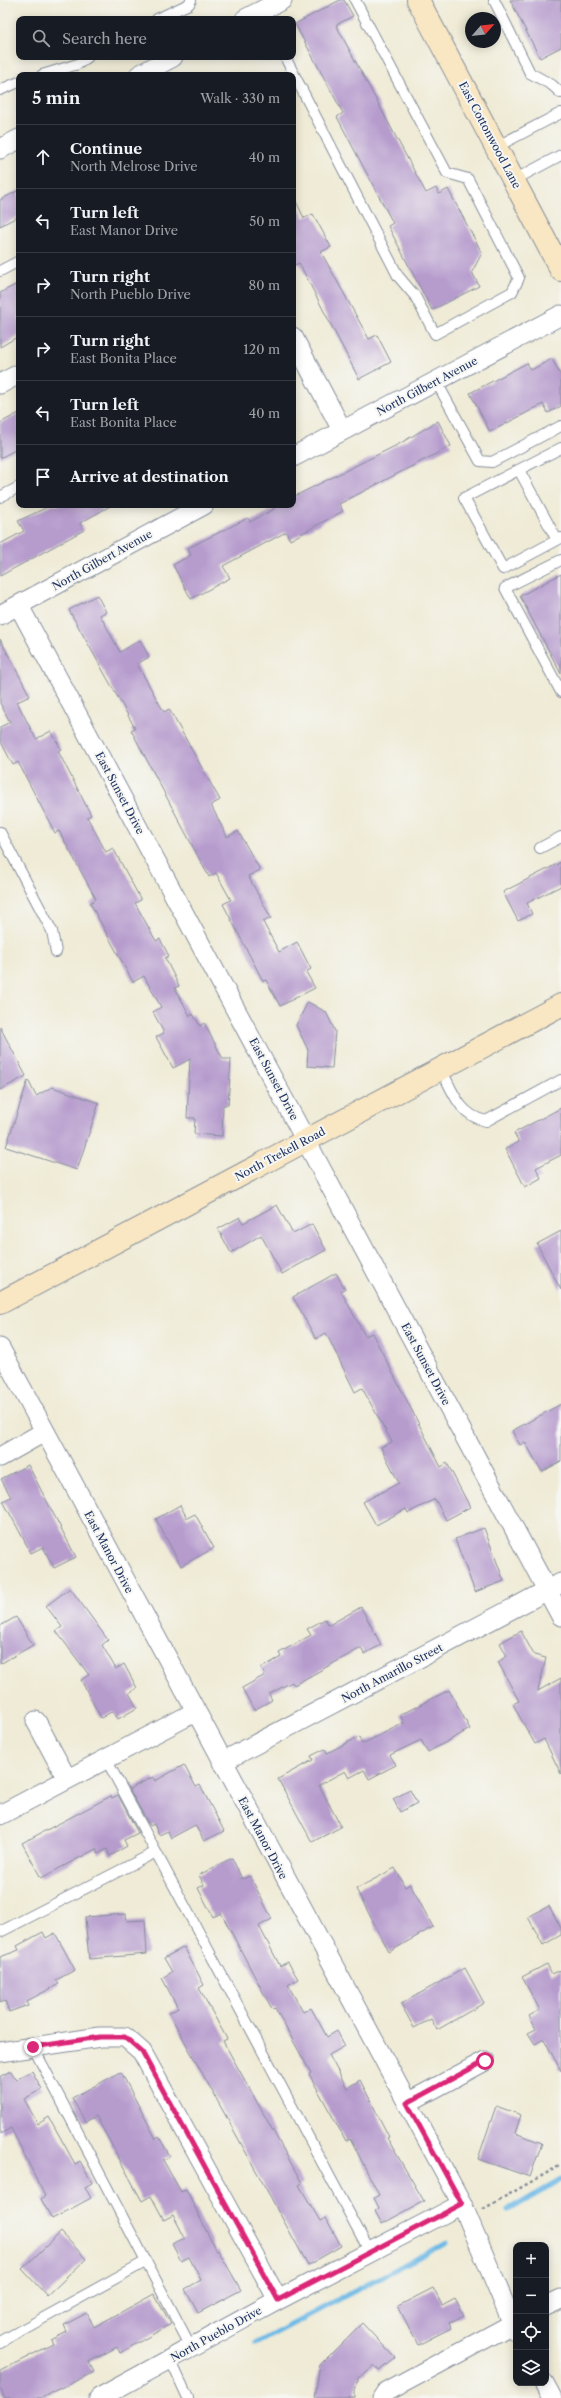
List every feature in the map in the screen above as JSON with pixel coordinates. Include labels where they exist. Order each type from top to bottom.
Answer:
[{"type":"main road","name":"East Cottonwood Lane","points":[[418,0],[561,270]]},
{"type":"main road","name":"North Trekell Road","points":[[0,1303],[561,1005]]},
{"type":"street","points":[[257,16],[279,0]]},
{"type":"street","points":[[150,72],[168,60]]},
{"type":"street","points":[[0,149],[16,140]]},
{"type":"street","name":"North Gilbert Avenue","points":[[296,454],[561,315]]},
{"type":"street","points":[[296,344],[342,430]]},
{"type":"street","points":[[0,384],[16,376]]},
{"type":"street","name":"North Gilbert Avenue","points":[[0,615],[199,508]]},
{"type":"street","name":"East Sunset Drive","points":[[19,606],[306,1140],[554,1587],[561,1616]]},
{"type":"street","name":"East Manor Drive","points":[[0,1348],[465,2211],[513,2321]]},
{"type":"street","points":[[0,1457],[44,1432]]},
{"type":"street","name":"North Amarillo Street","points":[[222,1762],[554,1587]]},
{"type":"street","points":[[0,1815],[195,1712]]},
{"type":"street","points":[[36,1721],[67,1780]]},
{"type":"street","points":[[0,2052],[100,2037],[125,2037],[142,2052],[278,2300]]},
{"type":"street","points":[[407,2103],[485,2061]]},
{"type":"street","name":"North Pueblo Drive","points":[[99,2398],[278,2300],[370,2252],[465,2211]]},
{"type":"street","points":[[549,2304],[561,2298]]},
{"type":"street","points":[[382,2398],[386,2392],[513,2327]]},
{"type":"street","points":[[546,2386],[552,2398]]},
{"type":"lane","points":[[164,16],[190,4],[191,0]]},
{"type":"lane","points":[[296,78],[398,276],[414,296],[435,334],[512,292],[519,278],[468,179],[447,172],[355,0]]},
{"type":"lane","points":[[494,0],[530,73],[552,85],[561,93]]},
{"type":"lane","points":[[52,72],[78,64],[84,60]]},
{"type":"lane","points":[[287,60],[293,72]]},
{"type":"lane","points":[[0,90],[16,83]]},
{"type":"lane","points":[[496,147],[561,113]]},
{"type":"lane","points":[[514,180],[561,155]]},
{"type":"lane","points":[[0,271],[16,263]]},
{"type":"lane","points":[[436,381],[480,461],[492,462],[561,426]]},
{"type":"lane","points":[[519,470],[559,539],[503,569],[464,498],[561,448]]},
{"type":"lane","points":[[0,498],[16,489]]},
{"type":"lane","points":[[561,560],[505,588],[561,692]]},
{"type":"lane","points":[[0,832],[52,931],[56,952]]},
{"type":"lane","points":[[540,848],[561,837]]},
{"type":"lane","points":[[441,1069],[454,1096],[465,1111],[473,1118],[486,1121],[561,1080]]},
{"type":"lane","points":[[106,1759],[370,2252]]},
{"type":"lane","points":[[0,1932],[156,1852]]},
{"type":"lane","points":[[33,2047],[191,2347]]},
{"type":"lane","points":[[0,2342],[145,2262]]},
{"type":"lane","points":[[170,2359],[188,2398]]},
{"type":"path","points":[[465,2211],[561,2165]]},
{"type":"building","points":[[340,0],[344,0],[353,16],[336,25],[426,193],[436,188],[439,194],[448,189],[482,253],[472,272],[479,286],[432,310],[388,226],[393,223],[337,117],[343,113],[296,23]]},
{"type":"building","points":[[510,0],[561,0],[561,47],[540,58]]},
{"type":"building","points":[[16,192],[16,218],[0,226],[0,200]]},
{"type":"building","points":[[296,201],[304,218],[313,214],[331,247],[321,252],[369,339],[377,335],[391,362],[359,379],[299,263],[296,264]]},
{"type":"building","points":[[16,285],[16,338],[0,347],[0,293]]},
{"type":"building","points":[[552,359],[561,376],[561,406],[548,413],[543,404],[490,432],[470,393],[527,363],[531,370]]},
{"type":"building","points":[[16,415],[16,450],[0,458],[0,423]]},
{"type":"building","points":[[438,421],[451,446],[339,504],[343,511],[290,540],[286,532],[223,566],[230,578],[191,599],[173,565],[191,555],[188,548],[248,518],[250,522],[274,508],[296,508],[296,496],[399,444]]},
{"type":"building","points":[[46,508],[107,508],[80,523],[84,530],[0,576],[0,544],[24,531],[18,521]]},
{"type":"building","points":[[561,574],[561,674],[520,596]]},
{"type":"building","points":[[97,595],[106,612],[100,615],[120,652],[140,640],[149,657],[137,664],[164,712],[169,709],[220,800],[211,805],[227,837],[238,831],[260,870],[248,876],[271,918],[263,922],[279,952],[297,942],[311,969],[306,972],[315,988],[280,1006],[266,980],[263,981],[223,904],[231,900],[216,873],[209,877],[131,730],[135,728],[69,610]]},
{"type":"building","points":[[0,639],[30,696],[17,702],[36,739],[51,731],[61,749],[58,751],[91,815],[87,817],[106,852],[113,848],[141,900],[135,903],[156,941],[160,939],[169,956],[165,958],[179,986],[175,988],[190,1016],[193,1014],[200,1026],[204,1023],[223,1059],[231,1059],[228,1105],[223,1105],[222,1136],[194,1134],[195,1118],[187,1118],[190,1059],[173,1068],[156,1037],[164,1033],[153,1012],[161,1007],[144,976],[133,982],[90,903],[96,899],[59,831],[55,833],[18,762],[13,765],[0,740],[0,727],[10,722],[0,703]]},
{"type":"building","points":[[561,862],[561,886],[527,903],[532,914],[518,921],[503,892]]},
{"type":"building","points":[[308,1002],[326,1012],[335,1031],[332,1068],[307,1066],[308,1050],[296,1025]]},
{"type":"building","points":[[0,1027],[26,1076],[0,1090]]},
{"type":"building","points":[[28,1080],[36,1096],[52,1087],[99,1103],[77,1170],[6,1147]]},
{"type":"building","points":[[561,1108],[561,1155],[536,1168],[541,1178],[525,1187],[505,1149],[519,1142],[514,1133]]},
{"type":"building","points":[[277,1205],[293,1234],[312,1224],[326,1250],[282,1274],[261,1235],[231,1253],[218,1229],[240,1217],[243,1223]]},
{"type":"building","points":[[561,1231],[561,1290],[537,1244]]},
{"type":"building","points":[[336,1273],[345,1289],[341,1291],[365,1336],[372,1333],[441,1467],[447,1463],[470,1507],[446,1520],[435,1499],[408,1513],[406,1509],[376,1525],[363,1502],[399,1483],[381,1447],[392,1442],[362,1388],[355,1392],[326,1333],[316,1339],[293,1297]]},
{"type":"building","points":[[561,1404],[561,1461],[542,1472],[525,1442],[520,1445],[512,1431]]},
{"type":"building","points":[[28,1465],[76,1557],[54,1568],[43,1547],[31,1553],[3,1501],[11,1497],[1,1479]]},
{"type":"building","points":[[180,1505],[187,1518],[195,1514],[214,1548],[181,1566],[156,1519]]},
{"type":"building","points":[[484,1528],[504,1581],[475,1592],[455,1539]]},
{"type":"building","points":[[70,1588],[108,1640],[102,1645],[116,1669],[124,1664],[137,1688],[129,1693],[137,1708],[118,1719],[113,1711],[101,1718],[81,1680],[89,1675],[56,1631],[62,1627],[46,1606]]},
{"type":"building","points":[[361,1607],[381,1645],[364,1654],[361,1648],[294,1685],[292,1682],[269,1694],[272,1700],[254,1710],[242,1688],[265,1675],[261,1668],[281,1657],[279,1653],[311,1635],[307,1629],[325,1619],[329,1625]]},
{"type":"building","points":[[16,1617],[33,1645],[0,1664],[0,1626]]},
{"type":"building","points":[[521,1631],[534,1655],[546,1658],[538,1691],[561,1678],[561,1774],[544,1739],[535,1744],[523,1723],[513,1704],[519,1701],[498,1662],[507,1656],[500,1643]]},
{"type":"building","points":[[449,1690],[470,1729],[428,1752],[421,1740],[390,1755],[396,1765],[369,1779],[364,1770],[349,1778],[345,1771],[319,1785],[341,1827],[312,1842],[278,1779],[313,1760],[311,1756],[325,1749],[327,1753],[359,1737],[362,1744],[404,1723],[400,1715]]},
{"type":"building","points":[[184,1765],[196,1787],[200,1785],[224,1831],[204,1841],[195,1825],[171,1838],[168,1831],[159,1835],[154,1824],[150,1826],[129,1789],[153,1777],[155,1781]]},
{"type":"building","points":[[410,1790],[417,1803],[400,1812],[393,1799]]},
{"type":"building","points":[[118,1795],[138,1833],[124,1840],[127,1846],[110,1856],[107,1849],[98,1854],[96,1849],[41,1878],[22,1843],[111,1796],[112,1798]]},
{"type":"building","points":[[232,1858],[242,1879],[250,1876],[272,1919],[259,1926],[280,1966],[288,1962],[298,1979],[288,1985],[303,2012],[311,2008],[327,2037],[337,2031],[345,2046],[329,2055],[347,2088],[360,2080],[389,2137],[387,2138],[424,2201],[382,2224],[375,2211],[379,2208],[374,2198],[379,2195],[350,2138],[346,2141],[309,2074],[311,2073],[275,2008],[272,2009],[221,1913],[213,1917],[198,1888],[204,1885],[199,1875]]},
{"type":"building","points":[[395,1868],[405,1887],[410,1884],[433,1927],[389,1952],[356,1889]]},
{"type":"building","points":[[549,1906],[561,1928],[561,1935],[543,1945],[528,1917]]},
{"type":"building","points":[[126,1914],[127,1921],[145,1920],[147,1954],[89,1959],[85,1917]]},
{"type":"building","points":[[43,1932],[46,1938],[55,1933],[75,1970],[56,1980],[59,1984],[27,2001],[28,2005],[9,2012],[5,2000],[0,2002],[0,1957],[19,1950],[17,1946]]},
{"type":"building","points":[[184,1947],[204,1985],[199,1988],[227,2039],[223,2041],[302,2183],[299,2185],[320,2221],[326,2218],[341,2246],[308,2265],[169,2013],[178,2008],[162,1978],[172,1972],[164,1958]]},
{"type":"building","points":[[547,1964],[552,1974],[561,1970],[561,2071],[544,2039],[535,2044],[528,2033],[536,2029],[529,2016],[540,2010],[522,1977]]},
{"type":"building","points":[[465,1968],[484,2003],[437,2030],[431,2019],[414,2028],[401,2004]]},
{"type":"building","points":[[11,2071],[16,2080],[32,2071],[42,2089],[24,2099],[38,2124],[49,2117],[75,2164],[80,2161],[92,2183],[85,2187],[91,2198],[52,2219],[41,2199],[45,2196],[11,2128],[0,2134],[0,2077]]},
{"type":"building","points":[[121,2072],[156,2139],[159,2137],[170,2156],[163,2160],[181,2192],[186,2189],[216,2251],[218,2250],[241,2290],[198,2313],[185,2289],[201,2280],[189,2257],[181,2261],[172,2244],[185,2238],[173,2215],[164,2220],[151,2196],[142,2201],[96,2116],[85,2122],[72,2098]]},
{"type":"building","points":[[496,2106],[521,2115],[515,2133],[542,2143],[530,2177],[478,2159]]},
{"type":"building","points":[[61,2232],[86,2259],[47,2296],[22,2269]]},
{"type":"building","points":[[433,2288],[442,2305],[455,2298],[464,2315],[449,2323],[451,2328],[418,2345],[398,2306]]},
{"type":"building","points":[[154,2294],[171,2324],[120,2353],[117,2347],[89,2362],[94,2372],[41,2398],[5,2398],[0,2388],[0,2371],[53,2344],[51,2340],[67,2332],[64,2325],[87,2313],[94,2327]]},
{"type":"building","points":[[362,2323],[395,2358],[379,2371],[374,2365],[359,2378],[355,2390],[355,2398],[315,2398],[320,2365]]},
{"type":"waterway","points":[[509,2210],[561,2180]]},
{"type":"waterway","points":[[255,2344],[447,2242]]},
{"type":"route","points":[[33,2047],[100,2037],[125,2037],[142,2052],[278,2300],[462,2204],[407,2103],[485,2061]]}]
